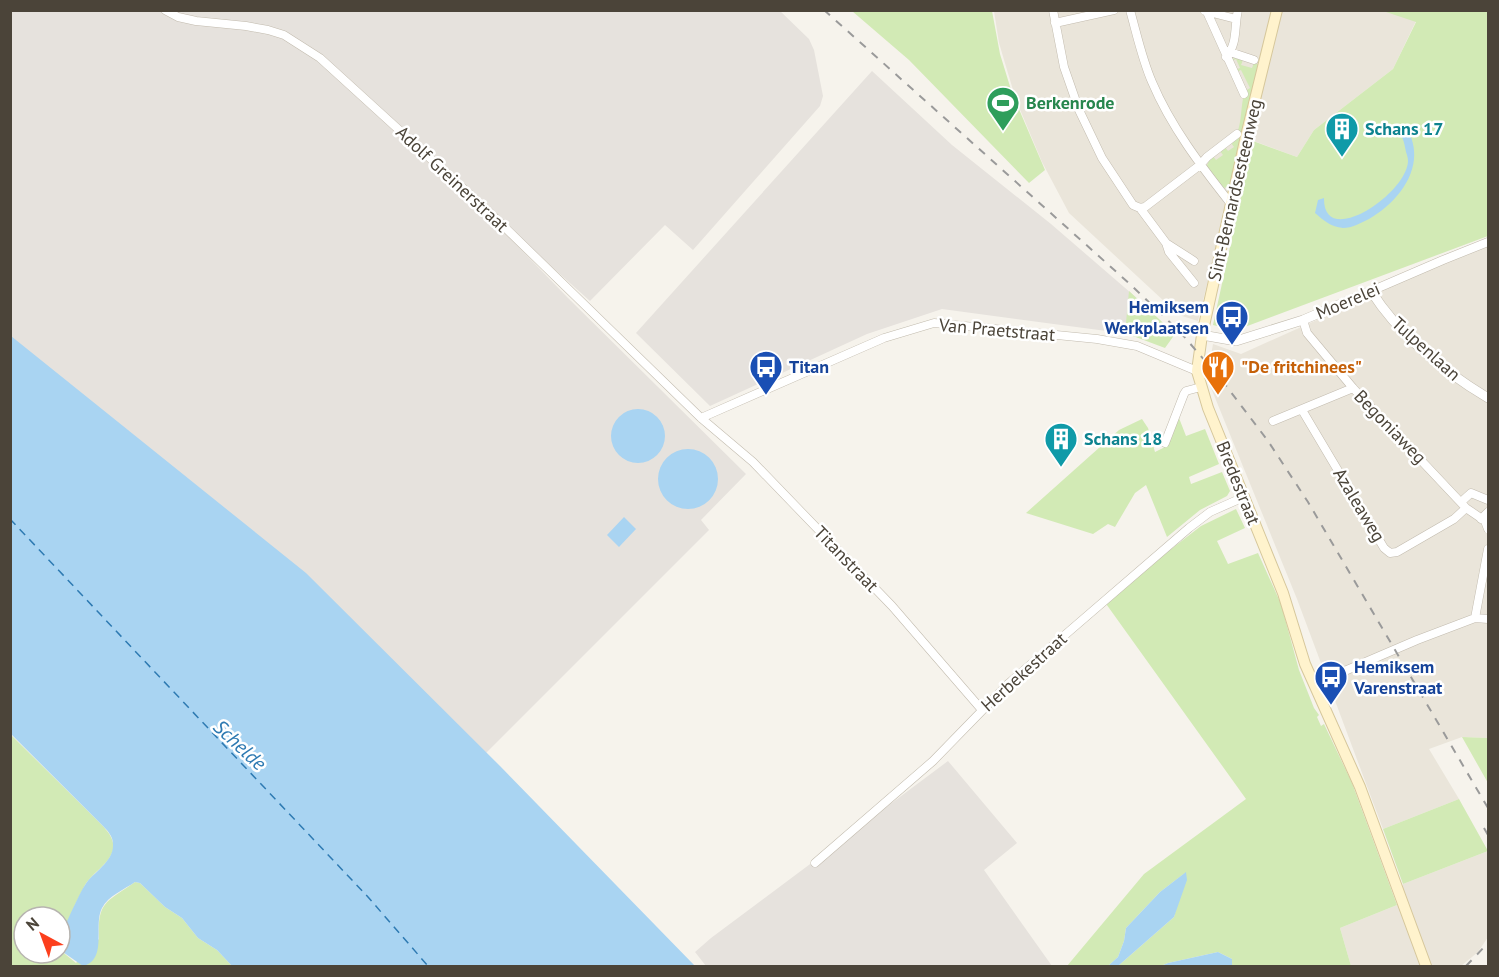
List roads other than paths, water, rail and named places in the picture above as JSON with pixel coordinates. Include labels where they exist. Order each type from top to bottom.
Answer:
[{"type":"main road","name":"Sint-Bernardsesteenweg","points":[[1197,371],[1202,335],[1231,204],[1277,10]]},
{"type":"main road","name":"Bredestraat","points":[[1197,371],[1201,387],[1356,778],[1425,966]]},
{"type":"main road","name":"Bredestraat","points":[[1282,593],[1305,664],[1356,778]]},
{"type":"street","name":"Adolf Greinerstraat","points":[[165,10],[178,17],[196,21],[268,30],[284,35],[320,58],[487,210],[701,418]]},
{"type":"street","points":[[1053,10],[1064,67],[1079,110],[1104,162],[1133,205],[1140,208],[1166,243],[1169,252],[1194,283]]},
{"type":"street","points":[[1055,23],[1114,10]]},
{"type":"street","points":[[1130,10],[1140,47],[1166,111],[1200,165],[1231,204]]},
{"type":"street","points":[[1228,55],[1237,27],[1238,10]]},
{"type":"street","points":[[1205,11],[1236,19]]},
{"type":"street","points":[[1205,11],[1228,55],[1244,94]]},
{"type":"street","points":[[1228,55],[1254,60]]},
{"type":"street","points":[[1140,208],[1145,207],[1238,134]]},
{"type":"street","name":"Moerelei","points":[[1202,335],[1236,340],[1303,320],[1488,242]]},
{"type":"street","points":[[1166,243],[1194,261]]},
{"type":"street","name":"Tulpenlaan","points":[[1371,291],[1400,328],[1432,359],[1488,398]]},
{"type":"street","name":"Begoniaweg","points":[[1303,320],[1307,333],[1353,388],[1464,505],[1486,523]]},
{"type":"street","name":"Van Praetstraat","points":[[701,418],[884,338],[934,323],[1097,339],[1137,346],[1197,371]]},
{"type":"street","points":[[1165,443],[1186,391],[1201,387]]},
{"type":"street","points":[[1273,421],[1353,388]]},
{"type":"street","name":"Azaleaweg","points":[[1302,410],[1389,553],[1397,552],[1444,525],[1462,513],[1464,505]]},
{"type":"street","name":"Titanstraat","points":[[701,418],[753,462],[822,533],[892,606],[982,710]]},
{"type":"street","points":[[1464,505],[1471,493],[1488,500]]},
{"type":"street","name":"Herbekestraat","points":[[815,863],[933,761],[1008,684],[1189,528],[1210,512],[1244,497]]},
{"type":"street","points":[[1486,523],[1488,512]]},
{"type":"street","points":[[1475,618],[1488,549]]},
{"type":"street","points":[[1319,682],[1475,618],[1488,619]]},
{"type":"water","points":[[1404,124],[1411,138],[1414,152],[1409,178],[1401,190],[1381,211],[1356,225],[1346,228],[1324,221],[1315,213],[1318,200],[1324,198],[1327,213],[1337,219],[1350,218],[1381,201],[1394,188],[1404,174],[1408,161],[1403,139],[1395,128]]},
{"type":"water","name":"Schelde","points":[[11,336],[306,573],[500,766],[695,966],[232,966],[217,950],[198,938],[182,918],[165,907],[140,883],[135,882],[112,896],[102,908],[98,949],[91,962],[83,966],[72,958],[72,911],[85,885],[110,856],[113,841],[106,829],[11,734]]},
{"type":"water","points":[[633,409],[643,409],[653,413],[661,421],[665,436],[661,451],[653,459],[643,463],[633,463],[623,459],[615,451],[611,441],[611,431],[615,421],[623,413]]},
{"type":"water","points":[[688,449],[705,454],[713,462],[718,479],[713,496],[705,504],[688,509],[671,504],[663,496],[658,479],[663,462],[671,454]]},
{"type":"water","points":[[624,517],[636,529],[619,547],[607,535]]},
{"type":"water","points":[[1186,872],[1187,880],[1174,917],[1118,966],[1108,966],[1118,957],[1126,928],[1160,892]]},
{"type":"water","points":[[1218,952],[1232,959],[1232,966],[1161,966],[1168,963]]},
{"type":"railway","points":[[824,10],[1131,285],[1181,333],[1224,383],[1268,441],[1308,502],[1488,808]]},
{"type":"railway","points":[[1484,828],[1488,835]]},
{"type":"railway","points":[[1466,966],[1488,943]]},
{"type":"place","name":"Berkenrode","points":[[1003,132]]},
{"type":"place","name":"Schans 17","points":[[1342,158]]},
{"type":"place","name":"Hemiksem Werkplaatsen","points":[[1232,346]]},
{"type":"place","name":"Titan","points":[[766,396]]},
{"type":"place","name":"\"De fritchinees\"","points":[[1218,396]]},
{"type":"place","name":"Schans 18","points":[[1061,468]]},
{"type":"place","name":"Hemiksem Varenstraat","points":[[1331,706]]}]
